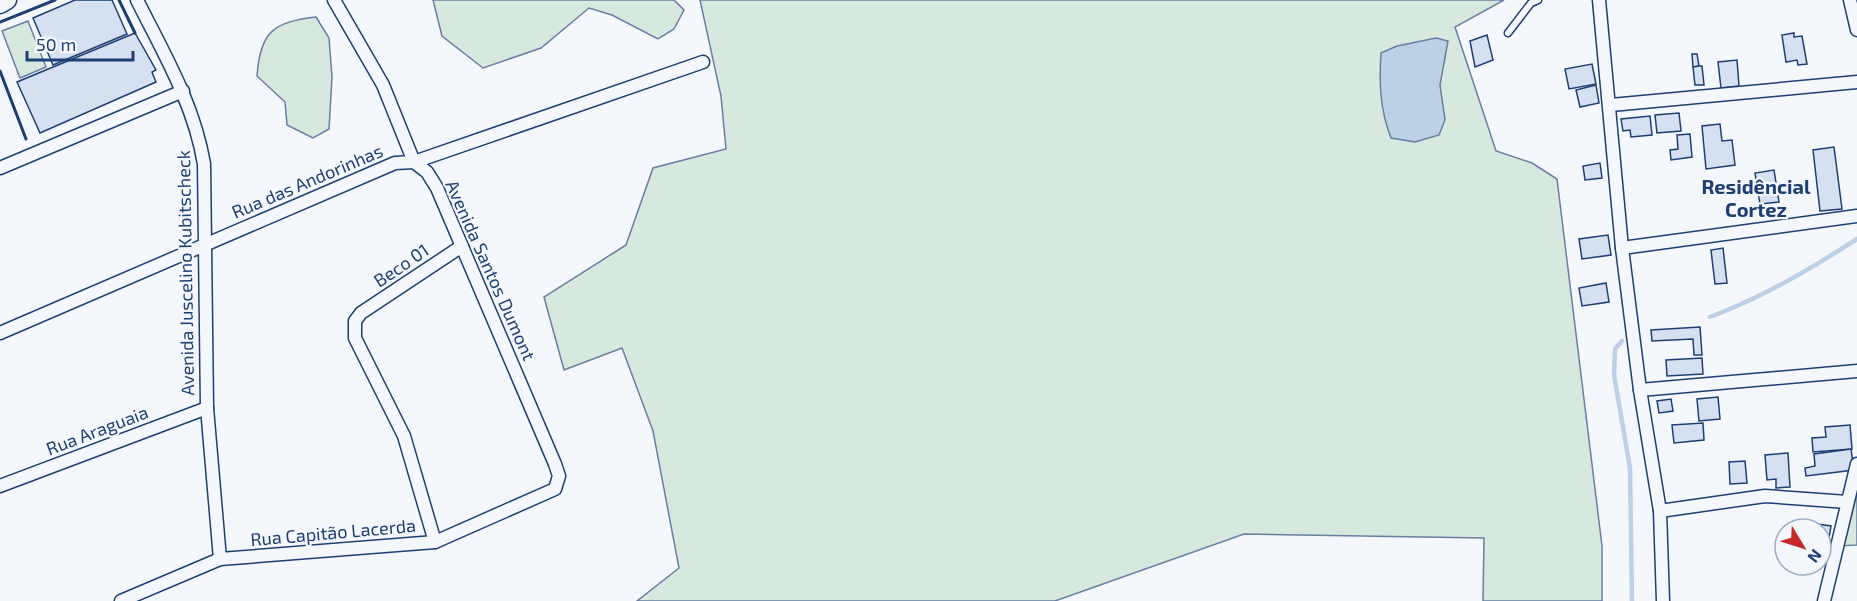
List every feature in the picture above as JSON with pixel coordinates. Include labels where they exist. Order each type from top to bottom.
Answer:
[{"type":"street","points":[[0,4],[7,0]]},
{"type":"street","name":"Avenida Juscelino Kubitscheck","points":[[137,0],[183,91],[198,131],[204,164],[203,244],[207,408],[220,559]]},
{"type":"street","name":"Avenida Santos Dumont","points":[[334,0],[383,85],[414,162],[427,172],[437,188],[462,246],[555,464],[559,476],[555,489],[547,495]]},
{"type":"street","points":[[1599,0],[1611,105],[1622,248],[1640,390],[1660,511],[1663,601]]},
{"type":"street","points":[[1850,0],[1857,30]]},
{"type":"street","name":"Rua das Andorinhas","points":[[0,333],[395,163],[414,162],[703,62]]},
{"type":"street","points":[[1611,105],[1857,82]]},
{"type":"street","points":[[0,168],[183,91]]},
{"type":"street","points":[[1622,248],[1857,216]]},
{"type":"street","name":"Beco 01","points":[[435,542],[404,436],[355,338],[355,321],[361,313],[462,246]]},
{"type":"street","points":[[1640,390],[1857,371]]},
{"type":"street","name":"Rua Araguaia","points":[[0,486],[207,408]]},
{"type":"street","points":[[1824,601],[1857,464]]},
{"type":"street","name":"Rua Capitão Lacerda","points":[[122,601],[220,559],[435,542],[547,495]]},
{"type":"street","points":[[1660,511],[1765,496],[1846,502]]},
{"type":"lane","points":[[1508,33],[1531,3],[1538,0]]},
{"type":"shaded area","points":[[433,0],[674,0],[684,10],[674,29],[658,39],[612,15],[589,8],[541,48],[483,68],[442,36]]},
{"type":"shaded area","points":[[700,0],[1504,0],[1455,27],[1496,151],[1532,163],[1557,179],[1602,546],[1602,601],[1483,601],[1484,538],[1244,534],[1055,601],[637,601],[679,568],[653,431],[622,348],[564,370],[544,297],[626,245],[653,168],[726,149],[721,96]]},
{"type":"shaded area","points":[[316,17],[329,38],[332,77],[329,129],[313,138],[287,125],[285,102],[257,76],[261,49],[272,32],[289,22]]},
{"type":"shaded area","points":[[28,21],[46,67],[20,78],[2,31]]},
{"type":"shaded area","points":[[1857,467],[1857,545],[1837,546]]},
{"type":"water","points":[[1436,38],[1448,41],[1440,85],[1445,120],[1439,135],[1415,142],[1391,138],[1381,96],[1381,53],[1397,46]]},
{"type":"building","points":[[75,0],[112,0],[127,34],[53,65],[33,18]]},
{"type":"building","points":[[135,33],[156,70],[152,72],[156,82],[40,133],[17,82]]},
{"type":"building","points":[[1794,33],[1794,37],[1802,36],[1807,64],[1798,65],[1797,60],[1786,62],[1782,35]]},
{"type":"building","points":[[1487,35],[1493,60],[1475,67],[1470,41]]},
{"type":"building","points":[[1692,54],[1697,54],[1699,66],[1693,67]]},
{"type":"building","points":[[1737,60],[1739,86],[1721,88],[1718,62]]},
{"type":"building","points":[[1592,64],[1596,84],[1569,89],[1565,69]]},
{"type":"building","points":[[1702,66],[1704,85],[1695,85],[1693,67]]},
{"type":"building","points":[[1596,85],[1599,103],[1580,107],[1576,90]]},
{"type":"building","points":[[1679,113],[1681,131],[1657,133],[1655,115]]},
{"type":"building","points":[[1650,116],[1652,135],[1631,137],[1630,130],[1623,131],[1621,119]]},
{"type":"building","points":[[1720,124],[1722,141],[1732,140],[1735,165],[1706,169],[1702,126]]},
{"type":"building","points":[[1690,134],[1692,157],[1671,160],[1670,150],[1678,149],[1677,135]]},
{"type":"building","points":[[1834,147],[1842,209],[1820,211],[1813,150]]},
{"type":"building","points":[[1600,163],[1602,178],[1585,180],[1583,166]]},
{"type":"building","points":[[1774,170],[1779,202],[1760,204],[1755,173]]},
{"type":"building","points":[[1608,235],[1611,255],[1582,259],[1579,239]]},
{"type":"building","points":[[1723,248],[1727,283],[1715,284],[1711,250]]},
{"type":"building","points":[[1606,283],[1609,302],[1582,306],[1579,288]]},
{"type":"building","points":[[1700,327],[1702,355],[1694,355],[1693,339],[1652,341],[1651,330]]},
{"type":"building","points":[[1702,358],[1703,374],[1667,376],[1666,360]]},
{"type":"building","points":[[1718,397],[1720,419],[1699,421],[1697,399]]},
{"type":"building","points":[[1671,399],[1673,411],[1659,413],[1657,401]]},
{"type":"building","points":[[1703,423],[1704,440],[1674,443],[1672,425]]},
{"type":"building","points":[[1850,425],[1852,449],[1813,452],[1812,438],[1826,437],[1825,427]]},
{"type":"building","points":[[1851,449],[1854,470],[1806,476],[1805,468],[1815,466],[1814,454]]},
{"type":"building","points":[[1788,453],[1790,487],[1776,488],[1776,479],[1767,480],[1765,455]]},
{"type":"building","points":[[1745,461],[1747,483],[1730,484],[1729,462]]},
{"type":"waterway","points":[[1710,317],[1749,301],[1785,282],[1857,239]]},
{"type":"waterway","points":[[1622,341],[1615,349],[1614,375],[1630,468],[1632,601]]},
{"type":"wall","points":[[0,22],[55,0]]},
{"type":"wall","points":[[119,0],[135,33]]},
{"type":"wall","points":[[0,71],[26,139]]},
{"type":"district","name":"Residêncial Cortez","points":[[1756,198]]}]
